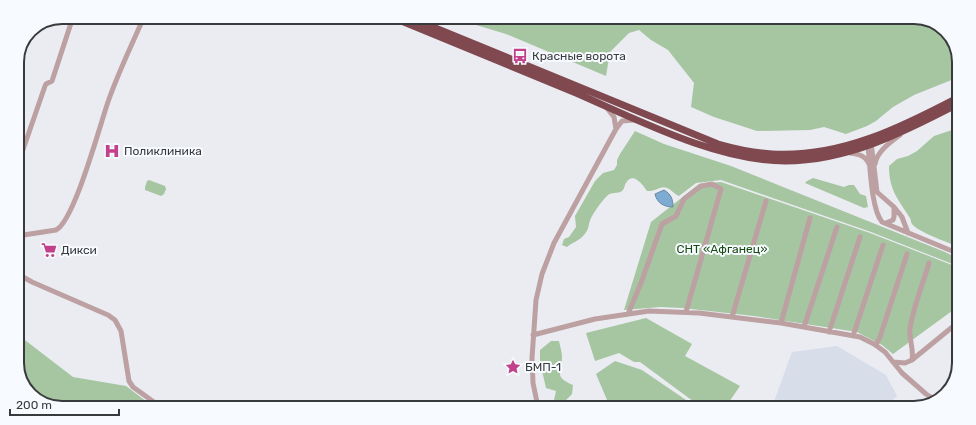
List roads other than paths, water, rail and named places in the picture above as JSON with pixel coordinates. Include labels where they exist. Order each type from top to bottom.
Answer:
[{"type":"highway","points":[[408,24],[637,120],[704,146],[723,152],[761,159],[785,161],[824,157],[844,153],[907,130],[952,107]]},
{"type":"highway","points":[[426,24],[718,144],[761,153],[785,154],[826,151],[870,143],[952,100]]},
{"type":"street","points":[[24,147],[45,86],[52,81],[71,24]]},
{"type":"street","points":[[24,235],[56,230],[68,216],[82,181],[110,98],[141,24]]},
{"type":"street","points":[[605,106],[614,117],[616,129]]},
{"type":"street","points":[[537,401],[533,383],[533,335],[537,295],[548,258],[554,243],[616,129],[622,121],[637,120]]},
{"type":"street","points":[[872,169],[878,155],[886,146],[907,130]]},
{"type":"street","points":[[870,143],[876,213],[882,222],[952,251]]},
{"type":"street","points":[[844,153],[856,153],[862,155],[868,161],[872,169],[877,192],[894,207],[902,217],[908,233]]},
{"type":"street","points":[[628,314],[641,283],[662,224],[676,216],[684,199],[701,186],[712,184],[721,189],[686,312]]},
{"type":"street","points":[[732,317],[766,201]]},
{"type":"street","points":[[886,224],[893,220],[895,212],[894,207]]},
{"type":"street","points":[[781,323],[810,218]]},
{"type":"street","points":[[804,327],[837,227]]},
{"type":"street","points":[[829,332],[860,237]]},
{"type":"street","points":[[853,336],[882,245]]},
{"type":"street","points":[[876,345],[880,337],[907,254]]},
{"type":"street","points":[[912,360],[914,353],[910,340],[911,322],[929,263]]},
{"type":"street","points":[[24,278],[108,315],[115,320],[121,331],[130,381],[133,387],[152,401]]},
{"type":"street","points":[[533,335],[596,319],[649,311],[686,312],[781,323],[860,337],[876,345],[908,378],[932,397]]},
{"type":"street","points":[[894,362],[905,363],[912,360],[952,327]]},
{"type":"water","points":[[664,190],[671,197],[673,207],[664,205],[657,200],[655,194]]},
{"type":"place","name":"Красные ворота","points":[[520,56]]},
{"type":"place","name":"Поликлиника","points":[[112,151]]},
{"type":"place","name":"Дикси","points":[[49,250]]},
{"type":"place","name":"БМП-1","points":[[513,367]]},
{"type":"park label","name":"СНТ «Афганец»","points":[[722,249]]}]
